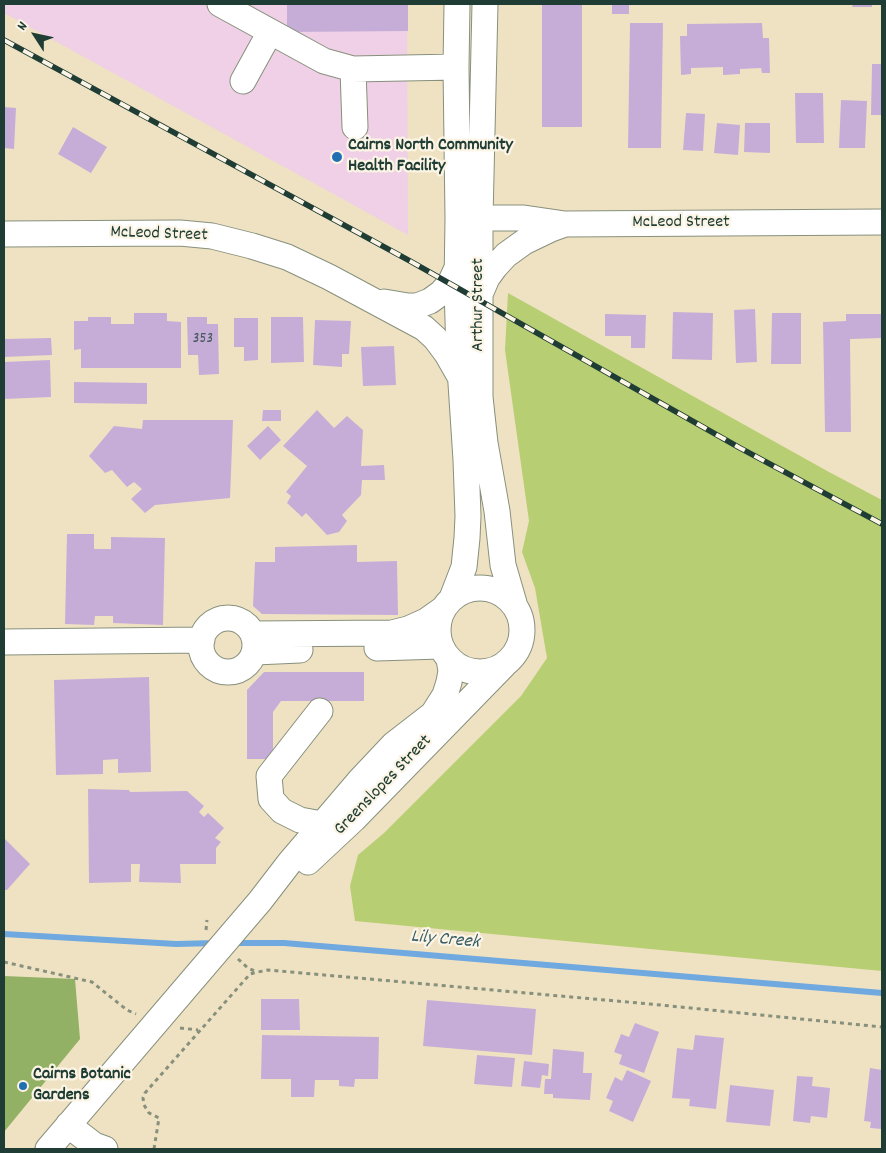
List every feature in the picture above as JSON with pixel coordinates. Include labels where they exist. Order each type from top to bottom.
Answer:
[{"type":"street","points":[[220,4],[324,61],[353,69],[456,67]]},
{"type":"street","name":"Arthur Street","points":[[457,4],[456,67],[469,218],[480,294],[479,375],[482,424],[497,510],[503,564],[514,603]]},
{"type":"street","name":"Arthur Street","points":[[447,603],[458,585],[464,567],[468,538],[468,490],[460,378],[457,268],[469,218],[485,4]]},
{"type":"street","points":[[243,81],[270,32]]},
{"type":"street","points":[[353,69],[355,127]]},
{"type":"street","name":"McLeod Street","points":[[469,218],[524,218],[565,224],[882,222]]},
{"type":"street","points":[[480,294],[495,266],[506,255],[524,242],[565,224]]},
{"type":"street","name":"McLeod Street","points":[[4,234],[180,233],[212,236],[287,257],[329,277],[424,328],[435,338],[447,354],[460,378]]},
{"type":"street","name":"McLeod Street","points":[[362,296],[385,302],[417,306],[430,301],[441,293],[450,283],[457,268]]},
{"type":"street","points":[[254,643],[392,633],[408,629],[426,620],[447,603],[464,590],[477,587],[491,588],[504,594],[514,603],[520,616],[522,629],[520,643],[514,655],[504,665],[481,673],[469,671],[458,666],[444,652],[437,636],[439,617],[447,603]]},
{"type":"street","points":[[226,618],[242,621],[249,627],[254,643],[251,660],[244,667],[227,673],[210,665],[204,658],[201,649],[202,640],[210,625],[226,618]]},
{"type":"street","points":[[4,642],[202,640]]},
{"type":"street","points":[[254,643],[444,652]]},
{"type":"street","name":"Greenslopes Street","points":[[48,1149],[260,901],[322,824],[382,756],[437,710],[446,694],[451,671],[444,652]]},
{"type":"street","name":"Greenslopes Street","points":[[260,901],[303,868],[504,665]]},
{"type":"street","points":[[320,711],[269,776],[271,799],[282,811],[300,820],[322,824],[341,812],[426,743]]},
{"type":"street","points":[[68,1125],[94,1145],[105,1149]]},
{"type":"path","points":[[4,962],[92,982],[127,1010]]},
{"type":"path","points":[[154,1149],[159,1118],[149,1113],[144,1105],[143,1098],[145,1093],[250,974],[268,970],[882,1026]]},
{"type":"path","points":[[176,1028],[199,1030]]},
{"type":"shaded area","name":"Cairns North Community Health Facility","points":[[4,4],[407,4],[408,235],[4,13]]},
{"type":"green space","points":[[508,293],[882,500],[882,971],[355,921],[350,886],[358,855],[384,833],[521,696],[547,658],[535,588],[522,552],[529,521],[505,350]]},
{"type":"green space","name":"Cairns Botanic Gardens","points":[[4,976],[75,979],[80,1039],[4,1132]]},
{"type":"building","points":[[287,4],[408,4],[408,31],[287,32]]},
{"type":"building","points":[[542,4],[582,4],[582,127],[542,127]]},
{"type":"building","points":[[612,4],[629,4],[629,14],[612,14]]},
{"type":"building","points":[[853,4],[872,4],[872,7],[852,7]]},
{"type":"building","points":[[630,23],[663,23],[661,148],[628,148]]},
{"type":"building","points":[[762,23],[763,38],[769,38],[770,73],[762,73],[761,68],[740,69],[740,74],[723,75],[723,67],[691,68],[691,74],[681,75],[680,36],[687,36],[687,24]]},
{"type":"building","points":[[872,64],[882,64],[882,115],[871,115]]},
{"type":"building","points":[[795,93],[823,93],[824,143],[796,143]]},
{"type":"building","points":[[841,100],[867,101],[865,148],[839,148]]},
{"type":"building","points":[[4,107],[16,108],[14,149],[4,148]]},
{"type":"building","points":[[686,113],[705,114],[703,151],[683,150]]},
{"type":"building","points":[[717,123],[740,125],[738,155],[714,153]]},
{"type":"building","points":[[745,123],[770,123],[770,153],[744,152]]},
{"type":"building","points":[[73,127],[107,147],[91,173],[58,154]]},
{"type":"building","points":[[755,309],[757,362],[736,363],[734,310]]},
{"type":"building","points":[[673,312],[713,313],[712,360],[672,359]]},
{"type":"building","points":[[134,313],[167,313],[167,321],[181,322],[181,368],[81,368],[81,349],[74,350],[74,321],[88,321],[88,317],[111,317],[111,324],[134,324]]},
{"type":"building","points":[[772,313],[801,313],[801,364],[771,364]]},
{"type":"building","points":[[605,314],[646,315],[645,348],[631,348],[631,336],[605,336]]},
{"type":"building","points":[[846,314],[882,314],[882,338],[850,339],[851,432],[825,432],[823,322],[846,321]]},
{"type":"building","points":[[187,317],[207,317],[207,324],[218,324],[219,374],[199,375],[198,355],[188,355]]},
{"type":"building","points":[[271,317],[303,317],[304,362],[271,363]]},
{"type":"building","points":[[234,318],[258,318],[258,360],[244,361],[244,347],[234,347]]},
{"type":"building","points":[[315,320],[351,321],[349,354],[342,354],[342,367],[313,365]]},
{"type":"building","points":[[51,338],[52,355],[4,357],[4,339]]},
{"type":"building","points":[[394,346],[396,385],[363,386],[361,347]]},
{"type":"building","points":[[50,360],[51,397],[4,399],[4,362]]},
{"type":"building","points":[[74,382],[147,383],[147,404],[74,403]]},
{"type":"building","points":[[263,410],[281,410],[281,421],[262,421]]},
{"type":"building","points":[[317,410],[334,428],[347,416],[363,430],[361,466],[384,465],[385,480],[362,480],[361,495],[342,515],[347,521],[339,532],[327,535],[306,513],[302,517],[287,503],[291,496],[286,492],[307,466],[283,446]]},
{"type":"building","points":[[143,420],[233,420],[230,498],[155,505],[145,513],[131,499],[142,489],[134,482],[127,487],[112,470],[105,473],[89,456],[114,426],[142,429]]},
{"type":"building","points":[[268,426],[281,440],[260,460],[247,446]]},
{"type":"building","points":[[67,534],[94,534],[94,549],[111,549],[111,537],[165,538],[163,625],[113,623],[113,616],[95,616],[94,625],[65,624]]},
{"type":"building","points":[[357,545],[357,562],[397,561],[398,615],[262,614],[253,606],[255,562],[275,562],[275,547]]},
{"type":"building","points":[[264,672],[364,672],[364,701],[281,701],[273,712],[273,759],[247,759],[247,690]]},
{"type":"building","points":[[149,677],[151,772],[118,773],[118,759],[103,760],[103,774],[56,775],[54,680]]},
{"type":"building","points":[[88,789],[129,790],[130,792],[187,791],[204,806],[199,812],[204,817],[208,813],[224,828],[215,838],[221,842],[216,848],[216,864],[180,864],[181,883],[139,882],[140,864],[131,864],[131,882],[89,883]]},
{"type":"building","points":[[4,838],[30,864],[7,890],[4,890]]},
{"type":"building","points":[[261,999],[299,999],[300,1030],[261,1030]]},
{"type":"building","points":[[427,1000],[536,1009],[532,1055],[423,1046]]},
{"type":"building","points":[[635,1023],[659,1032],[644,1073],[619,1064],[622,1055],[614,1052],[621,1034],[629,1037]]},
{"type":"building","points":[[262,1035],[379,1037],[378,1079],[355,1079],[354,1087],[339,1086],[339,1080],[315,1080],[314,1097],[291,1097],[291,1079],[261,1079]]},
{"type":"building","points":[[695,1035],[724,1038],[716,1109],[689,1106],[690,1099],[672,1098],[677,1048],[693,1050]]},
{"type":"building","points":[[553,1049],[584,1052],[583,1073],[592,1073],[590,1100],[553,1098],[553,1094],[544,1094],[545,1079],[551,1079]]},
{"type":"building","points":[[477,1055],[515,1058],[512,1087],[474,1084]]},
{"type":"building","points":[[524,1061],[549,1064],[548,1076],[542,1075],[540,1088],[521,1086]]},
{"type":"building","points":[[870,1068],[882,1070],[882,1129],[870,1128],[871,1122],[864,1121]]},
{"type":"building","points":[[627,1070],[651,1081],[633,1122],[609,1111],[613,1101],[606,1098],[615,1077],[622,1081]]},
{"type":"building","points":[[797,1076],[813,1077],[812,1086],[830,1088],[827,1118],[811,1116],[810,1123],[793,1121]]},
{"type":"building","points":[[730,1085],[774,1090],[770,1126],[726,1122]]},
{"type":"waterway","name":"Lily Creek","points":[[4,934],[176,944],[216,943]]},
{"type":"waterway","name":"Lily Creek","points":[[233,943],[284,943],[882,993]]},
{"type":"railway","points":[[4,40],[410,261],[740,448],[882,524]]},
{"type":"place","name":"Cairns North Community Health Facility","points":[[337,157]]},
{"type":"place","name":"Cairns Botanic Gardens","points":[[23,1086]]}]
